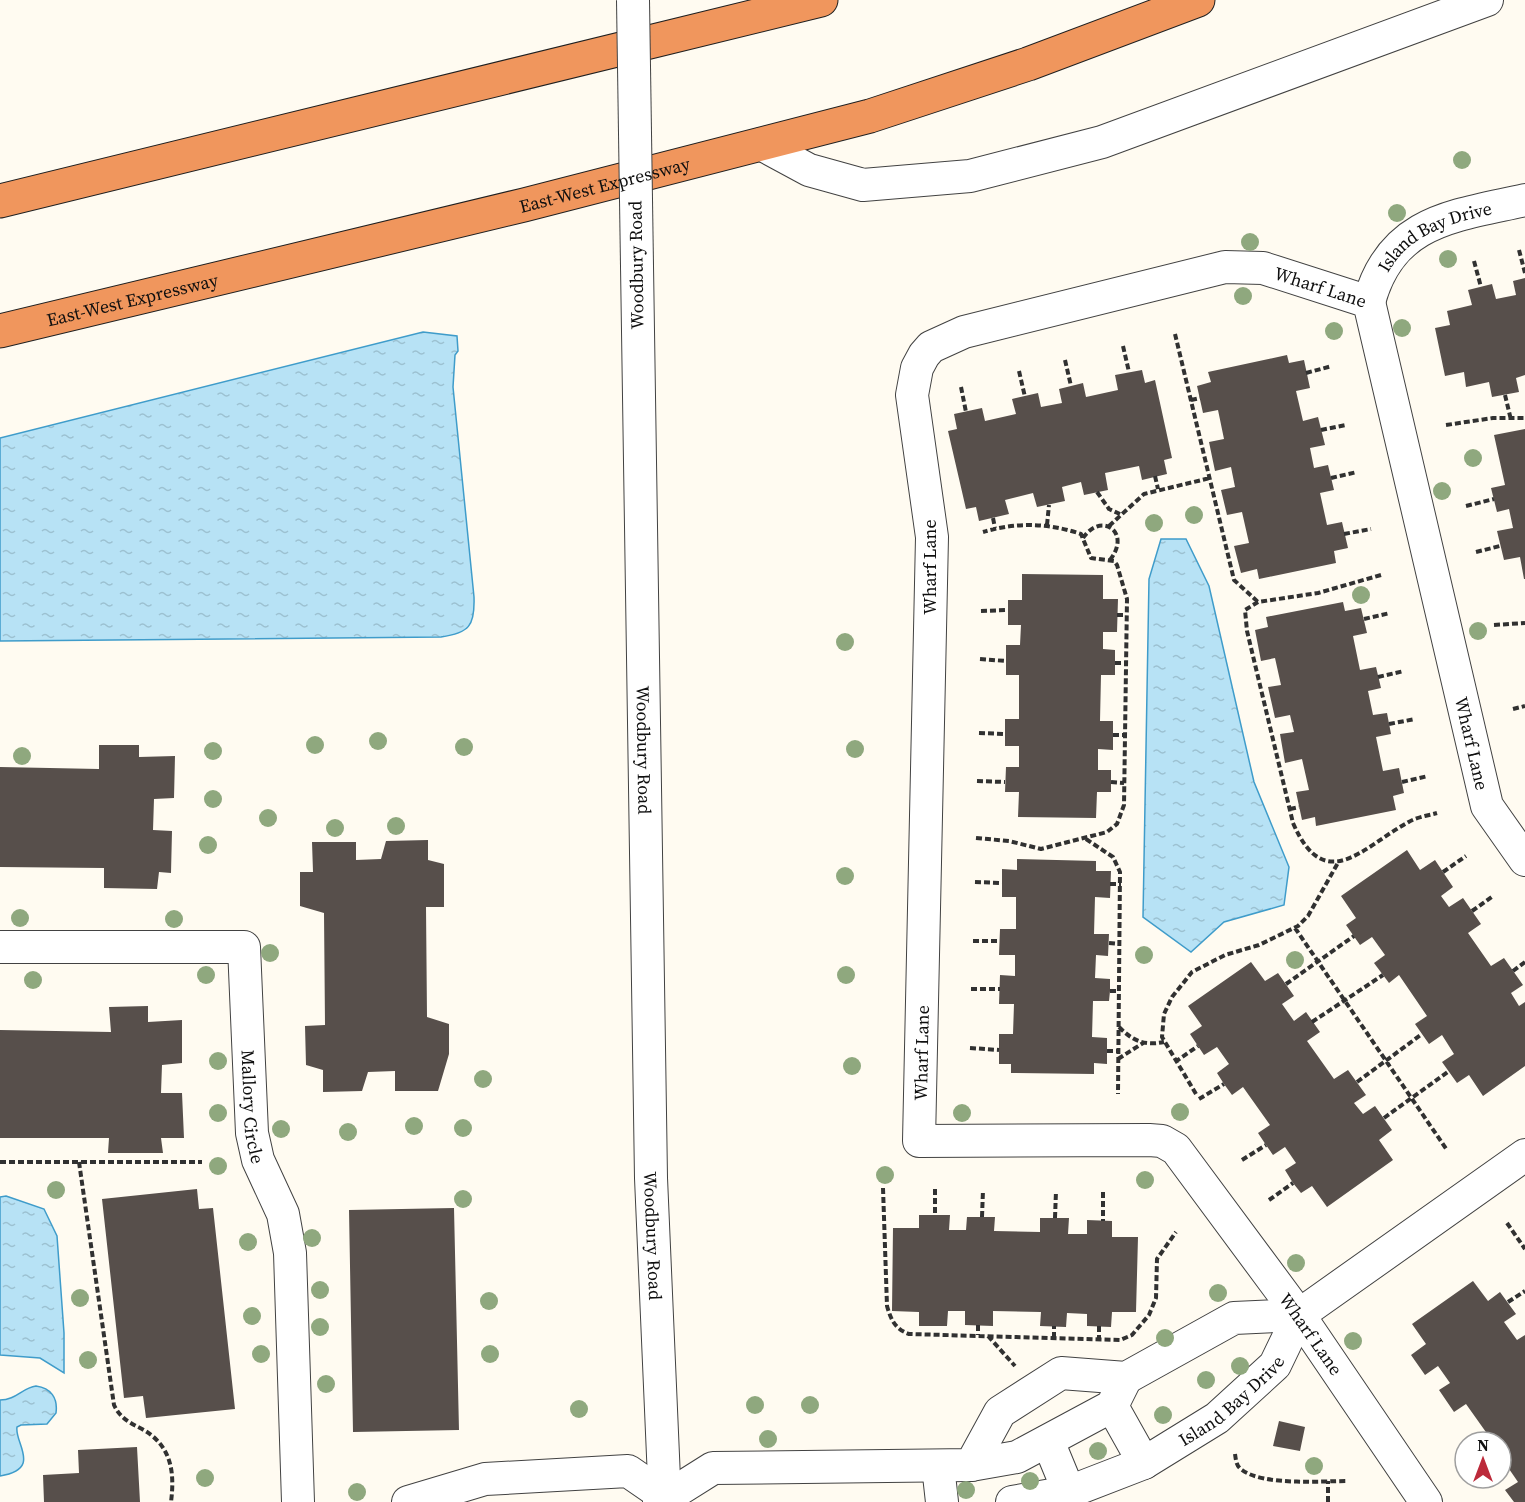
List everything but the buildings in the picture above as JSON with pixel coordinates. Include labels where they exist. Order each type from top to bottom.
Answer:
[{"type":"highway","points":[[0,201],[821,0]]},
{"type":"highway","name":"East-West Expressway","points":[[0,331],[513,207],[893,108],[1028,64],[1198,0]]},
{"type":"street","name":"Woodbury Road","points":[[633,0],[651,1178],[665,1501]]},
{"type":"street","points":[[761,144],[808,170],[862,185],[970,176],[1102,142],[1487,0]]},
{"type":"street","name":"Island Bay Drive","points":[[1369,302],[1375,279],[1387,261],[1416,234],[1440,219],[1525,200]]},
{"type":"street","name":"Wharf Lane","points":[[1426,1502],[1299,1315],[1176,1149],[1162,1141],[919,1141],[932,537],[912,394],[916,369],[924,355],[931,347],[963,332],[1215,269],[1263,268],[1369,302],[1487,806],[1525,860]]},
{"type":"street","name":"Mallory Circle","points":[[0,947],[244,947],[252,1133],[258,1160],[282,1214],[290,1253],[298,1502]]},
{"type":"street","name":"Island Bay Drive","points":[[1012,1502],[1069,1492],[1144,1463],[1217,1418],[1275,1365],[1299,1315],[1525,1155]]},
{"type":"street","points":[[972,1465],[1000,1412],[1061,1373],[1126,1378],[1234,1318],[1299,1315]]},
{"type":"street","points":[[408,1502],[628,1471],[665,1501],[713,1468],[972,1465],[1017,1457],[1112,1406],[1126,1378]]},
{"type":"street","points":[[1112,1406],[1144,1463]]},
{"type":"street","points":[[1048,1441],[1069,1492]]},
{"type":"street","points":[[938,1466],[942,1502]]},
{"type":"path","points":[[1519,250],[1525,273]]},
{"type":"path","points":[[1474,261],[1481,287]]},
{"type":"path","points":[[1175,334],[1234,580],[1239,588],[1258,602]]},
{"type":"path","points":[[1123,346],[1129,372]]},
{"type":"path","points":[[1065,360],[1071,386]]},
{"type":"path","points":[[1306,373],[1332,366]]},
{"type":"path","points":[[1019,371],[1025,397]]},
{"type":"path","points":[[961,387],[966,412]]},
{"type":"path","points":[[1504,394],[1511,420]]},
{"type":"path","points":[[1191,400],[1200,398]]},
{"type":"path","points":[[1446,425],[1493,418],[1511,420],[1525,418]]},
{"type":"path","points":[[1321,430],[1346,425]]},
{"type":"path","points":[[1205,458],[1212,456]]},
{"type":"path","points":[[1331,477],[1357,472]]},
{"type":"path","points":[[1155,476],[1158,489]]},
{"type":"path","points":[[1109,526],[1144,494],[1210,477]]},
{"type":"path","points":[[1097,492],[1109,509],[1120,514]]},
{"type":"path","points":[[1466,506],[1494,499]]},
{"type":"path","points":[[1216,504],[1224,502]]},
{"type":"path","points":[[1047,525],[1049,505]]},
{"type":"path","points":[[993,518],[995,528]]},
{"type":"path","points":[[976,838],[1009,841],[1035,849],[1086,839],[1107,832],[1117,824],[1123,811],[1124,783],[1127,599],[1121,575],[1114,561],[1091,558],[1081,534],[1047,525],[995,528],[983,532]]},
{"type":"path","points":[[1083,539],[1089,530],[1096,526],[1109,526],[1117,534],[1119,543],[1119,548],[1110,560]]},
{"type":"path","points":[[1344,534],[1371,529]]},
{"type":"path","points":[[1476,552],[1500,546]]},
{"type":"path","points":[[1230,563],[1238,561]]},
{"type":"path","points":[[1382,575],[1318,593],[1258,602],[1245,610],[1264,703],[1299,837],[1318,857],[1339,861],[1360,855],[1409,821],[1437,813]]},
{"type":"path","points":[[981,611],[1008,610]]},
{"type":"path","points":[[1364,619],[1390,613]]},
{"type":"path","points":[[1117,615],[1126,615]]},
{"type":"path","points":[[1494,625],[1525,623]]},
{"type":"path","points":[[1251,646],[1258,645]]},
{"type":"path","points":[[980,659],[1006,661]]},
{"type":"path","points":[[1115,663],[1126,663]]},
{"type":"path","points":[[1378,677],[1404,671]]},
{"type":"path","points":[[1264,703],[1272,702]]},
{"type":"path","points":[[1514,709],[1525,706]]},
{"type":"path","points":[[1389,724],[1415,719]]},
{"type":"path","points":[[979,733],[1005,734]]},
{"type":"path","points":[[1113,735],[1125,735]]},
{"type":"path","points":[[1276,752],[1283,750]]},
{"type":"path","points":[[1402,782],[1428,776]]},
{"type":"path","points":[[977,781],[1005,782]]},
{"type":"path","points":[[1112,782],[1124,783]]},
{"type":"path","points":[[1290,809],[1299,807]]},
{"type":"path","points":[[1086,839],[1113,857],[1120,872],[1118,1094]]},
{"type":"path","points":[[1443,872],[1466,856]]},
{"type":"path","points":[[1196,1094],[1164,1042],[1161,1026],[1164,1014],[1173,997],[1192,972],[1225,955],[1259,945],[1295,928],[1308,916],[1339,861]]},
{"type":"path","points":[[975,882],[1002,883]]},
{"type":"path","points":[[1110,884],[1121,884]]},
{"type":"path","points":[[1472,911],[1493,896]]},
{"type":"path","points":[[1295,928],[1447,1150]]},
{"type":"path","points":[[1286,984],[1354,936]]},
{"type":"path","points":[[973,941],[999,941]]},
{"type":"path","points":[[1109,944],[1120,944]]},
{"type":"path","points":[[1513,971],[1525,962]]},
{"type":"path","points":[[1312,1022],[1383,975]]},
{"type":"path","points":[[972,989],[1000,989]]},
{"type":"path","points":[[1110,991],[1119,991]]},
{"type":"path","points":[[1119,1026],[1132,1040],[1143,1043],[1164,1042]]},
{"type":"path","points":[[1357,1082],[1422,1034]]},
{"type":"path","points":[[1118,1059],[1143,1043]]},
{"type":"path","points":[[1175,1062],[1198,1046]]},
{"type":"path","points":[[970,1048],[999,1050]]},
{"type":"path","points":[[1107,1051],[1119,1051]]},
{"type":"path","points":[[1384,1118],[1449,1071]]},
{"type":"path","points":[[1199,1099],[1224,1084]]},
{"type":"path","points":[[1242,1161],[1266,1145]]},
{"type":"path","points":[[0,1162],[202,1162]]},
{"type":"path","points":[[79,1162],[114,1405],[118,1414],[163,1445],[174,1480],[171,1502]]},
{"type":"path","points":[[1269,1200],[1293,1183]]},
{"type":"path","points":[[883,1188],[887,1306],[891,1319],[899,1331],[909,1334],[1120,1340],[1132,1335],[1149,1315],[1156,1298],[1156,1259],[1176,1232]]},
{"type":"path","points":[[935,1189],[935,1215]]},
{"type":"path","points":[[982,1217],[983,1190]]},
{"type":"path","points":[[1055,1218],[1056,1191]]},
{"type":"path","points":[[1102,1192],[1103,1221]]},
{"type":"path","points":[[1507,1223],[1525,1249]]},
{"type":"path","points":[[1508,1302],[1525,1291]]},
{"type":"path","points":[[978,1325],[978,1335]]},
{"type":"path","points":[[932,1334],[933,1326]]},
{"type":"path","points":[[1054,1326],[1054,1338]]},
{"type":"path","points":[[1099,1326],[1099,1339]]},
{"type":"path","points":[[988,1336],[1018,1369]]},
{"type":"path","points":[[1235,1454],[1237,1465],[1249,1474],[1295,1481],[1348,1481]]},
{"type":"path","points":[[1328,1481],[1328,1502]]},
{"type":"water","points":[[423,332],[457,336],[458,351],[455,355],[453,387],[474,597],[473,615],[464,630],[441,637],[0,641],[0,438]]},
{"type":"water","points":[[1161,539],[1186,539],[1209,586],[1254,782],[1289,867],[1284,905],[1224,922],[1191,952],[1143,917],[1149,579]]},
{"type":"water","points":[[6,1196],[44,1209],[57,1236],[64,1333],[64,1373],[40,1358],[0,1355],[0,1197]]},
{"type":"water","points":[[36,1386],[46,1389],[55,1398],[56,1413],[47,1424],[17,1427],[24,1455],[23,1462],[20,1468],[13,1473],[0,1476],[0,1400]]}]
